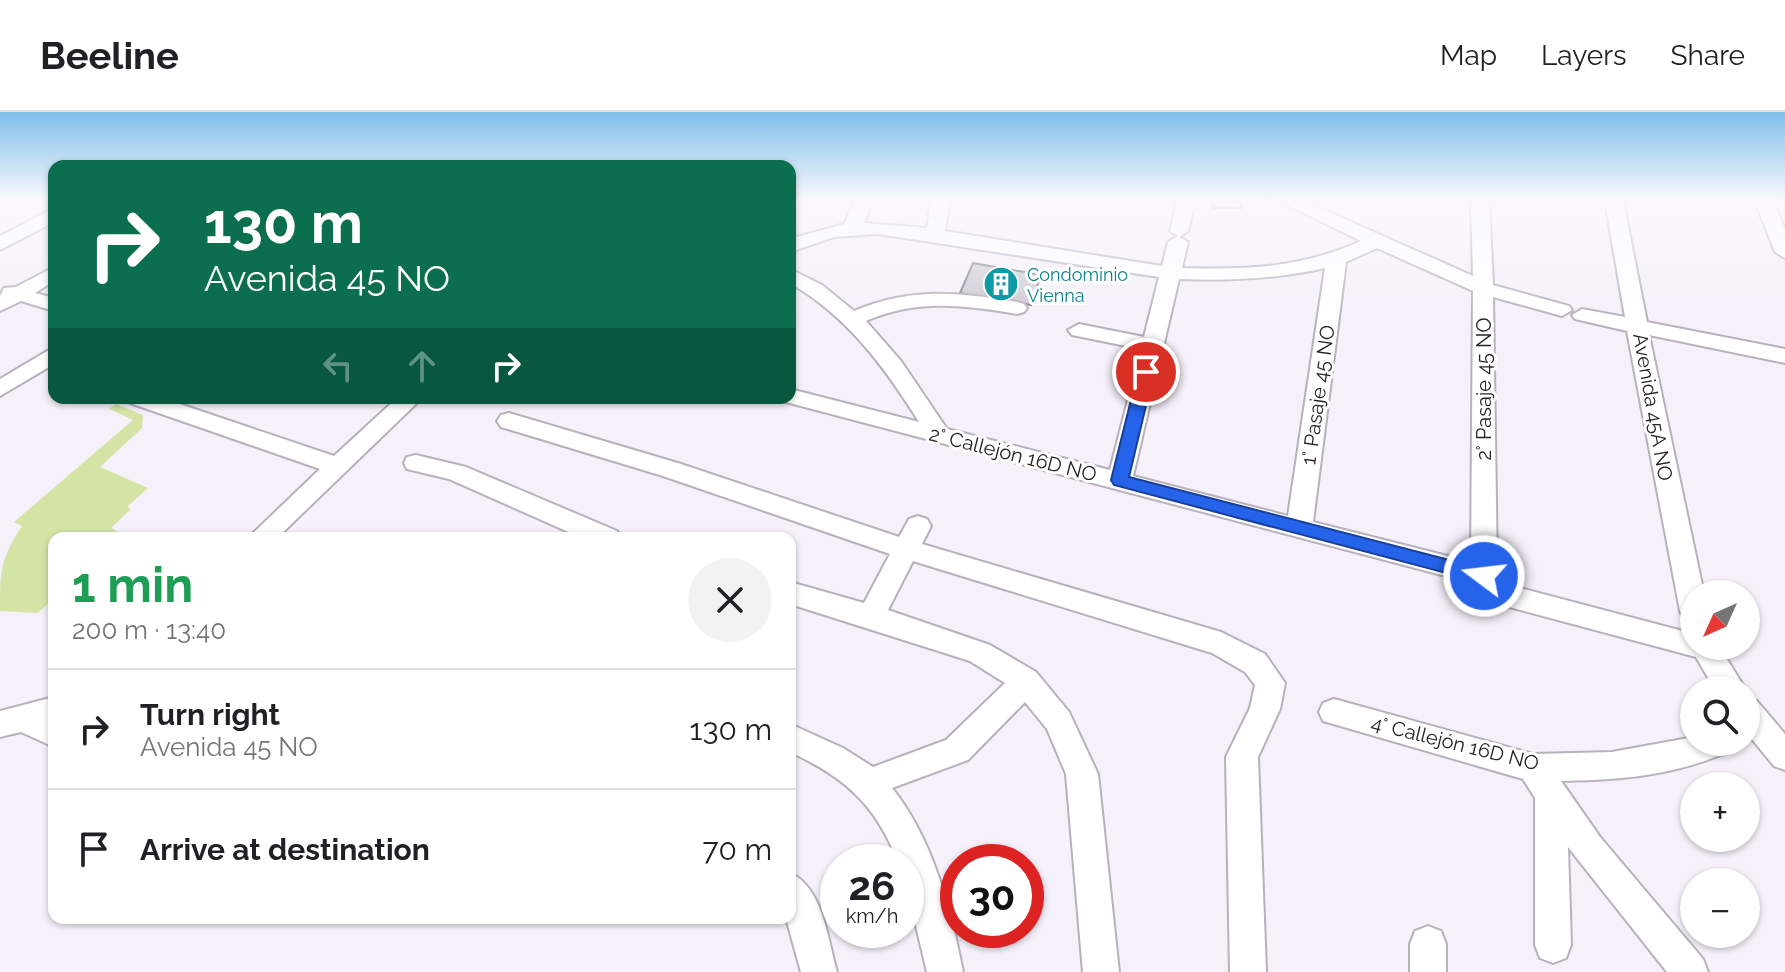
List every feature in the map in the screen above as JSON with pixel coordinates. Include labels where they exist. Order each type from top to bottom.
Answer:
[{"type":"street","points":[[971,241],[1170,275],[1283,271],[1336,262],[1376,241]]},
{"type":"street","points":[[1120,480],[1177,241]]},
{"type":"street","points":[[1376,241],[1483,288],[1572,312],[1785,356]]},
{"type":"street","name":"2° Pasaje 45 NO","points":[[1481,241],[1484,576]]},
{"type":"street","name":"Avenida 45A NO","points":[[1622,241],[1666,483],[1687,580]]},
{"type":"street","name":"1° Pasaje 45 NO","points":[[1299,528],[1336,262]]},
{"type":"street","points":[[0,305],[9,291],[48,275]]},
{"type":"street","points":[[796,278],[823,294],[896,366],[940,436]]},
{"type":"street","points":[[9,291],[48,303]]},
{"type":"street","points":[[850,320],[891,303],[942,295],[1017,308]]},
{"type":"street","points":[[1079,330],[1153,345]]},
{"type":"street","points":[[0,389],[48,358]]},
{"type":"street","name":"2° Callejón 16D NO","points":[[796,398],[1484,576],[1512,597],[1680,642]]},
{"type":"street","points":[[156,404],[338,466]]},
{"type":"street","points":[[267,532],[405,404]]},
{"type":"street","points":[[509,421],[912,538],[1221,644],[1255,663],[1270,683],[1265,709],[1242,757],[1248,972]]},
{"type":"street","points":[[416,463],[434,465],[467,476],[521,503],[593,532]]},
{"type":"street","points":[[871,616],[912,538]]},
{"type":"street","points":[[796,595],[980,653],[1026,681],[1058,721],[1082,774],[1101,972]]},
{"type":"street","points":[[868,783],[957,750],[1026,681]]},
{"type":"street","points":[[12,721],[48,712]]},
{"type":"street","name":"4° Callejón 16D NO","points":[[1334,712],[1542,782],[1612,766],[1680,756]]},
{"type":"street","points":[[12,721],[48,732]]},
{"type":"street","points":[[1760,732],[1785,756]]},
{"type":"street","points":[[796,741],[823,752],[868,783],[896,822],[936,920],[945,972]]},
{"type":"street","points":[[1542,782],[1553,945]]},
{"type":"street","points":[[1542,782],[1597,859],[1690,972]]},
{"type":"street","points":[[796,898],[819,972]]},
{"type":"green space","points":[[116,404],[143,415],[142,428],[100,467],[148,488],[127,507],[131,509],[111,528],[118,532],[48,532],[48,604],[38,613],[0,611],[3,566],[22,526],[14,522],[133,420],[109,409]]},
{"type":"building","name":"Condominio Vienna","points":[[973,263],[1041,275],[1031,305],[960,293]]},
{"type":"place","name":"Condominio Vienna","points":[[1001,284]]},
{"type":"route","points":[[1146,372],[1120,480],[1484,576]]}]
